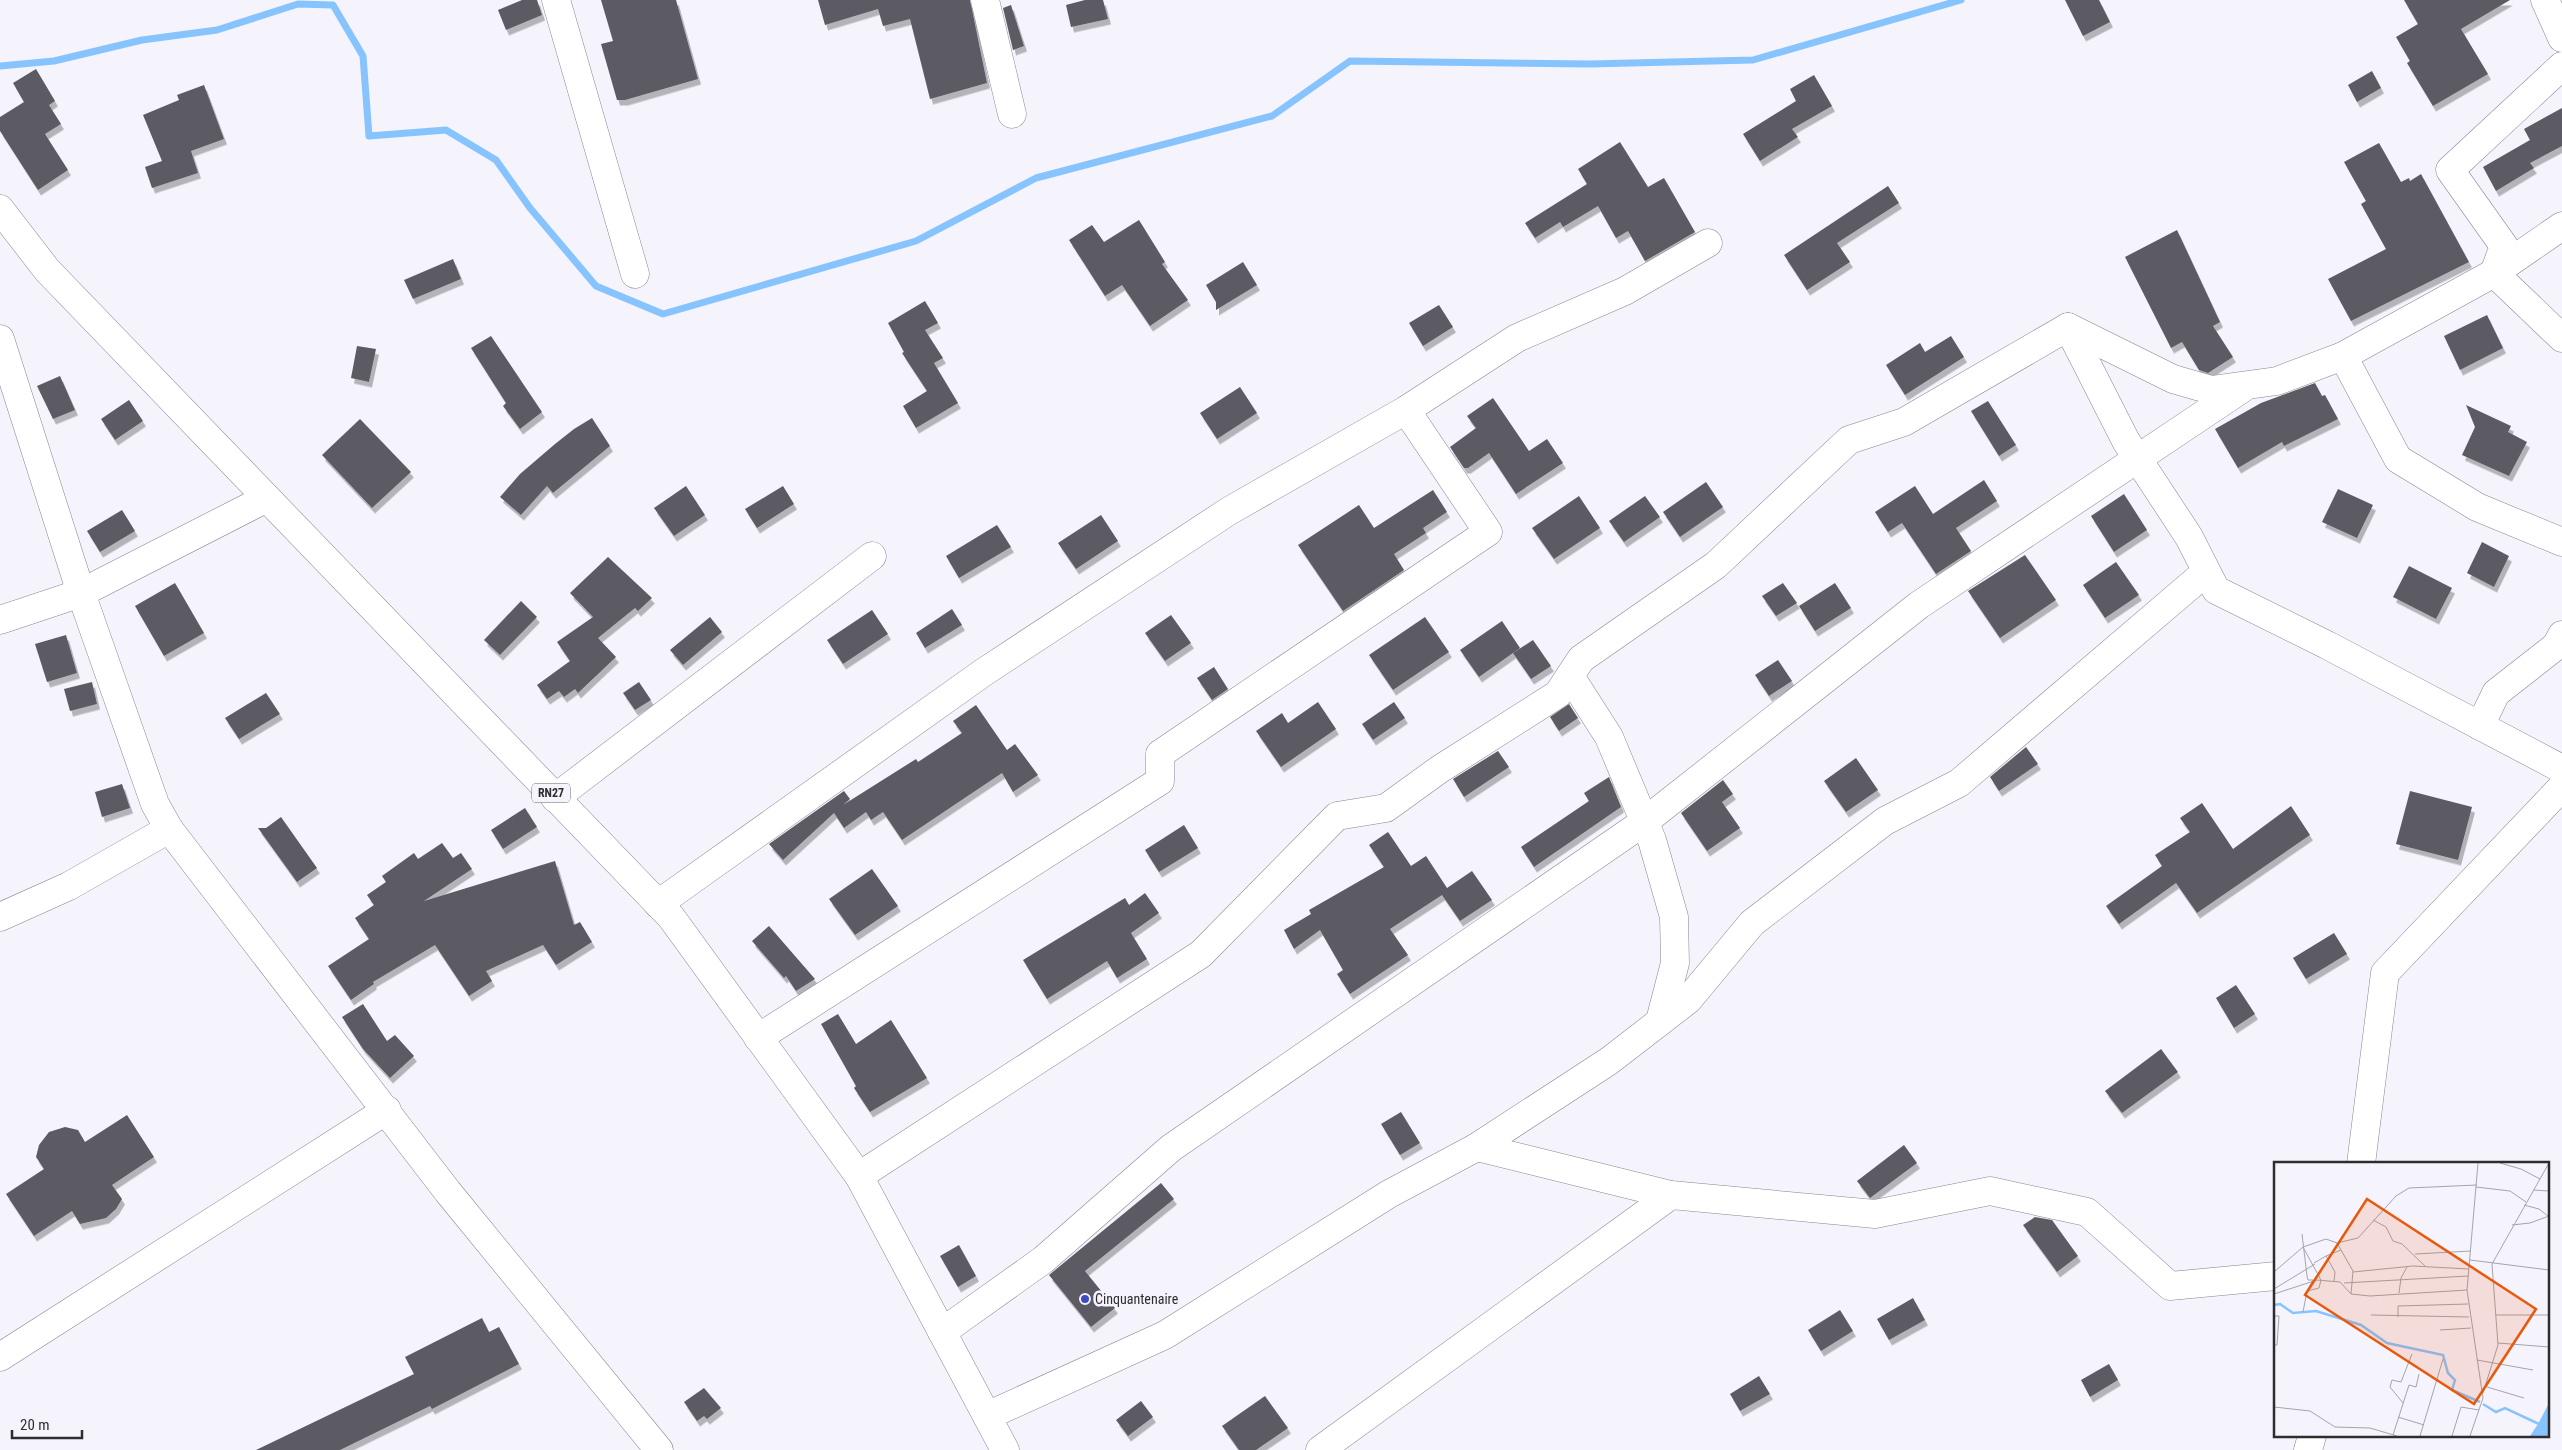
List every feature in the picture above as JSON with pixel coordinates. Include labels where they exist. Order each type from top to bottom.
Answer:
[{"type":"street","points":[[556,0],[635,274]]},
{"type":"street","points":[[985,0],[1012,114]]},
{"type":"street","points":[[2545,0],[2562,38]]},
{"type":"street","points":[[2494,272],[2504,246],[2450,170],[2562,66]]},
{"type":"street","name":"RN27","points":[[0,210],[47,270],[671,917],[858,1176],[1005,1450]]},
{"type":"street","points":[[2068,327],[2173,379],[2211,390],[2277,381],[2343,356],[2494,272],[2562,226]]},
{"type":"street","points":[[658,904],[1008,656],[1229,511],[1406,410],[1517,338],[1625,291],[1708,243]]},
{"type":"street","points":[[2494,272],[2562,338]]},
{"type":"street","points":[[2068,327],[2126,441],[2189,537],[2216,590],[2562,769]]},
{"type":"street","points":[[858,1176],[1201,954],[1337,816],[1386,808],[1440,769],[1558,694],[1581,659],[1716,565],[1849,440],[1904,422],[2068,327]]},
{"type":"street","points":[[0,339],[81,593],[155,804],[169,829],[387,1110],[448,1192],[659,1450]]},
{"type":"street","points":[[2343,356],[2398,459],[2477,507],[2532,532],[2562,542]]},
{"type":"street","points":[[942,1332],[1043,1260],[1171,1148],[1644,822],[1919,605],[2248,385]]},
{"type":"street","points":[[758,1038],[1160,781],[1160,754],[1488,532],[1406,410]]},
{"type":"street","points":[[0,620],[81,593],[267,498]]},
{"type":"street","points":[[555,798],[872,556]]},
{"type":"street","points":[[986,1416],[1165,1335],[1389,1194],[1477,1147],[1609,1061],[1688,1000],[1752,923],[1885,821],[1960,783],[2206,572]]},
{"type":"street","points":[[2480,726],[2496,693],[2556,646],[2562,635]]},
{"type":"street","points":[[1570,676],[1609,737],[1644,822],[1674,918],[1675,963],[1660,1021]]},
{"type":"street","points":[[2361,1162],[2385,973],[2562,787]]},
{"type":"street","points":[[0,917],[69,886],[169,829]]},
{"type":"street","points":[[0,1357],[387,1110]]},
{"type":"street","points":[[1477,1147],[1671,1194],[1874,1214],[1990,1191],[2086,1212],[2170,1286],[2274,1276]]},
{"type":"street","points":[[1320,1450],[1671,1194]]},
{"type":"building","points":[[522,0],[537,0],[542,15],[506,30],[498,10]]},
{"type":"building","points":[[601,0],[676,0],[698,79],[625,100],[617,100],[601,44],[613,41]]},
{"type":"building","points":[[818,0],[970,0],[987,83],[930,99],[910,19],[883,26],[878,9],[825,25]]},
{"type":"building","points":[[1085,0],[1103,0],[1108,19],[1071,27],[1066,5]]},
{"type":"building","points":[[2065,0],[2099,0],[2110,22],[2083,36]]},
{"type":"building","points":[[2404,0],[2510,0],[2461,29],[2488,74],[2433,106],[2407,63],[2410,61],[2396,37],[2418,24]]},
{"type":"building","points":[[1011,5],[1024,46],[1013,50],[1003,8]]},
{"type":"building","points":[[36,69],[55,101],[49,105],[61,124],[45,134],[68,170],[38,190],[0,131],[0,117],[24,102],[13,83]]},
{"type":"building","points":[[2372,71],[2381,88],[2357,102],[2348,85]]},
{"type":"building","points":[[1814,75],[1832,106],[1792,129],[1798,137],[1760,161],[1743,134],[1796,101],[1790,89]]},
{"type":"building","points":[[204,85],[224,139],[191,151],[198,173],[152,188],[145,167],[162,161],[143,115],[179,100],[177,95]]},
{"type":"building","points":[[2562,108],[2562,146],[2530,163],[2534,168],[2496,191],[2483,167],[2530,140],[2524,129]]},
{"type":"building","points":[[1620,142],[1648,187],[1664,178],[1695,232],[1645,261],[1628,231],[1616,238],[1598,206],[1563,227],[1560,222],[1535,238],[1525,223],[1587,184],[1578,169]]},
{"type":"building","points":[[2379,143],[2401,182],[2409,178],[2410,181],[2421,174],[2469,262],[2351,321],[2328,279],[2386,249],[2361,204],[2366,201],[2344,162]]},
{"type":"building","points":[[1888,186],[1899,203],[1837,243],[1850,262],[1807,290],[1784,255]]},
{"type":"building","points":[[1139,220],[1165,262],[1162,264],[1188,300],[1150,326],[1122,285],[1105,296],[1069,240],[1092,225],[1104,242]]},
{"type":"building","points":[[2177,230],[2220,322],[2213,326],[2233,357],[2208,373],[2199,370],[2182,342],[2171,348],[2125,257]]},
{"type":"building","points":[[453,259],[461,279],[413,299],[404,280]]},
{"type":"building","points":[[1243,262],[1257,285],[1216,310],[1216,302],[1206,285]]},
{"type":"building","points":[[925,301],[938,323],[925,330],[943,358],[934,363],[958,403],[916,428],[903,406],[927,391],[902,353],[904,352],[888,323]]},
{"type":"building","points":[[1439,305],[1453,327],[1423,346],[1409,323]]},
{"type":"building","points":[[2487,315],[2503,348],[2460,370],[2444,336]]},
{"type":"building","points":[[491,336],[542,412],[520,429],[503,406],[506,403],[471,348]]},
{"type":"building","points":[[1951,336],[1964,357],[1905,395],[1886,365],[1920,343],[1925,352]]},
{"type":"building","points":[[357,346],[376,349],[369,382],[351,378]]},
{"type":"building","points":[[60,376],[75,410],[53,419],[37,386]]},
{"type":"building","points":[[2315,383],[2322,396],[2325,395],[2338,419],[2284,446],[2282,442],[2238,468],[2215,429],[2261,403]]},
{"type":"building","points":[[1240,387],[1257,413],[1217,439],[1200,413]]},
{"type":"building","points":[[1493,398],[1529,451],[1547,439],[1563,463],[1516,494],[1489,453],[1468,468],[1464,468],[1450,447],[1476,428],[1467,416]]},
{"type":"building","points":[[129,400],[143,421],[115,440],[101,419]]},
{"type":"building","points":[[1988,401],[2016,445],[1999,456],[1971,411]]},
{"type":"building","points":[[2466,405],[2511,426],[2508,432],[2527,442],[2509,476],[2462,455],[2475,427]]},
{"type":"building","points":[[592,418],[610,446],[553,493],[547,486],[521,515],[500,497],[520,474],[574,429]]},
{"type":"building","points":[[360,419],[411,472],[372,508],[322,455]]},
{"type":"building","points":[[1984,480],[1997,501],[1956,528],[1971,551],[1936,574],[1902,523],[1888,532],[1875,512],[1915,486],[1933,514]]},
{"type":"building","points":[[1706,482],[1723,507],[1680,537],[1663,512]]},
{"type":"building","points":[[686,486],[705,515],[674,536],[654,508]]},
{"type":"building","points":[[783,486],[794,504],[757,528],[745,509]]},
{"type":"building","points":[[2338,489],[2373,505],[2357,538],[2322,522]]},
{"type":"building","points":[[1433,490],[1447,512],[1423,528],[1426,533],[1394,554],[1404,570],[1343,611],[1298,545],[1359,505],[1374,528]]},
{"type":"building","points":[[2124,494],[2147,530],[2114,552],[2091,516]]},
{"type":"building","points":[[1579,496],[1600,528],[1554,559],[1532,528]]},
{"type":"building","points":[[1645,496],[1660,517],[1624,542],[1609,521]]},
{"type":"building","points":[[122,510],[135,531],[100,552],[87,531]]},
{"type":"building","points":[[1101,515],[1118,541],[1076,569],[1058,543]]},
{"type":"building","points":[[997,525],[1011,547],[959,578],[946,556]]},
{"type":"building","points":[[2482,542],[2509,556],[2494,587],[2467,573]]},
{"type":"building","points":[[2025,555],[2056,600],[2000,638],[1968,591]]},
{"type":"building","points":[[608,557],[652,598],[638,611],[635,608],[598,638],[616,657],[578,693],[575,689],[564,697],[559,691],[547,699],[537,685],[570,661],[557,642],[593,617],[570,593]]},
{"type":"building","points":[[2116,562],[2139,595],[2105,618],[2083,585]]},
{"type":"building","points":[[2409,566],[2452,588],[2436,619],[2393,597]]},
{"type":"building","points":[[175,583],[204,633],[164,656],[135,606]]},
{"type":"building","points":[[1783,583],[1797,603],[1776,616],[1762,596]]},
{"type":"building","points":[[1835,583],[1851,608],[1815,631],[1799,606]]},
{"type":"building","points":[[521,601],[537,617],[500,655],[484,640]]},
{"type":"building","points":[[952,609],[962,625],[925,648],[916,633]]},
{"type":"building","points":[[872,610],[888,634],[843,664],[827,640]]},
{"type":"building","points":[[1171,615],[1191,643],[1165,661],[1145,633]]},
{"type":"building","points":[[710,617],[722,632],[683,665],[670,650]]},
{"type":"building","points":[[1425,617],[1449,652],[1393,690],[1369,655]]},
{"type":"building","points":[[1502,621],[1520,648],[1479,677],[1460,650]]},
{"type":"building","points":[[66,635],[77,673],[47,682],[35,644]]},
{"type":"building","points":[[1533,640],[1551,666],[1531,679],[1513,653]]},
{"type":"building","points":[[1778,660],[1792,681],[1769,696],[1755,675]]},
{"type":"building","points":[[1214,667],[1228,689],[1212,700],[1197,678]]},
{"type":"building","points":[[92,682],[97,704],[70,711],[64,689]]},
{"type":"building","points":[[639,682],[651,700],[635,710],[623,693]]},
{"type":"building","points":[[266,693],[280,714],[239,739],[225,718]]},
{"type":"building","points":[[1318,702],[1336,729],[1281,767],[1256,731],[1282,713],[1288,723]]},
{"type":"building","points":[[1394,702],[1405,718],[1373,740],[1362,724]]},
{"type":"building","points":[[1569,704],[1578,718],[1559,731],[1550,717]]},
{"type":"building","points":[[976,705],[1007,750],[1015,744],[1038,775],[1013,792],[1002,773],[902,840],[883,812],[871,820],[866,812],[844,828],[834,813],[783,860],[769,844],[844,791],[850,799],[843,805],[916,759],[918,762],[962,733],[953,721]]},
{"type":"building","points":[[2026,747],[2038,764],[1999,791],[1990,777]]},
{"type":"building","points":[[1498,751],[1509,767],[1464,797],[1453,779]]},
{"type":"building","points":[[1856,758],[1878,790],[1846,812],[1824,781]]},
{"type":"building","points":[[1609,777],[1621,807],[1534,867],[1521,847],[1589,801],[1584,793]]},
{"type":"building","points":[[1723,780],[1733,794],[1722,802],[1740,828],[1707,851],[1681,813]]},
{"type":"building","points":[[122,784],[130,808],[102,817],[95,792]]},
{"type":"building","points":[[2410,791],[2472,807],[2458,860],[2396,844]]},
{"type":"building","points":[[2202,803],[2233,849],[2291,806],[2310,835],[2197,913],[2176,883],[2119,924],[2106,906],[2162,866],[2155,855],[2190,832],[2180,818]]},
{"type":"building","points":[[525,808],[537,827],[503,849],[491,830]]},
{"type":"building","points":[[281,817],[317,868],[297,882],[258,828],[266,828]]},
{"type":"building","points":[[1184,825],[1198,848],[1159,872],[1145,850]]},
{"type":"building","points":[[1388,832],[1411,866],[1426,856],[1447,888],[1472,871],[1492,900],[1460,921],[1442,895],[1390,929],[1408,955],[1350,994],[1337,974],[1343,970],[1320,930],[1294,949],[1284,930],[1311,914],[1309,910],[1384,867],[1369,845]]},
{"type":"building","points":[[442,843],[453,858],[461,853],[472,869],[424,901],[555,861],[574,925],[580,922],[592,942],[556,965],[543,945],[486,971],[492,981],[469,996],[435,945],[373,982],[374,984],[351,1000],[328,966],[369,939],[355,918],[374,905],[367,895],[386,882],[382,876],[414,853],[418,859]]},
{"type":"building","points":[[872,869],[898,906],[855,935],[829,899]]},
{"type":"building","points":[[1145,893],[1159,913],[1131,933],[1147,959],[1117,978],[1107,961],[1047,999],[1023,960],[1125,898],[1129,905]]},
{"type":"building","points":[[769,926],[815,979],[796,991],[786,976],[784,978],[752,941]]},
{"type":"building","points":[[2334,933],[2347,954],[2306,979],[2293,958]]},
{"type":"building","points":[[2236,985],[2255,1014],[2234,1028],[2216,998]]},
{"type":"building","points":[[363,1004],[387,1041],[395,1035],[414,1056],[390,1078],[363,1049],[342,1017]]},
{"type":"building","points":[[838,1014],[856,1044],[891,1020],[927,1078],[870,1112],[854,1088],[856,1086],[821,1024]]},
{"type":"building","points":[[2161,1049],[2178,1072],[2122,1113],[2105,1091]]},
{"type":"building","points":[[1401,1112],[1420,1143],[1400,1155],[1381,1124]]},
{"type":"building","points":[[127,1115],[154,1157],[112,1185],[122,1199],[116,1209],[106,1218],[80,1224],[72,1211],[34,1236],[6,1194],[44,1169],[36,1157],[39,1145],[49,1132],[65,1127],[78,1130],[85,1142]]},
{"type":"building","points":[[1904,1145],[1917,1163],[1870,1198],[1857,1181]]},
{"type":"building","points":[[1161,1183],[1174,1199],[1085,1271],[1115,1308],[1091,1327],[1049,1275]]},
{"type":"building","points":[[2035,1217],[2052,1220],[2078,1256],[2057,1272],[2023,1225]]},
{"type":"building","points":[[959,1245],[976,1276],[958,1287],[940,1256]]},
{"type":"building","points":[[1913,1298],[1925,1320],[1889,1340],[1877,1319]]},
{"type":"building","points":[[1840,1310],[1853,1331],[1821,1351],[1808,1330]]},
{"type":"building","points":[[482,1318],[489,1332],[499,1327],[519,1364],[432,1409],[430,1406],[340,1450],[256,1450],[414,1374],[405,1357]]},
{"type":"building","points":[[2109,1364],[2118,1380],[2090,1397],[2081,1380]]},
{"type":"building","points":[[1759,1376],[1770,1394],[1740,1411],[1730,1394]]},
{"type":"building","points":[[704,1388],[721,1408],[707,1419],[704,1416],[697,1421],[684,1402]]},
{"type":"building","points":[[1265,1396],[1288,1428],[1256,1450],[1239,1450],[1222,1426]]},
{"type":"building","points":[[1141,1401],[1153,1417],[1128,1436],[1116,1420]]},
{"type":"waterway","points":[[0,66],[54,61],[142,40],[217,30],[298,4],[333,5],[363,56],[369,136],[446,130],[496,160],[530,208],[596,286],[663,314],[916,241],[1036,178],[1272,116],[1350,61],[1590,64],[1753,60],[1961,0]]},
{"type":"place","name":"Cinquantenaire","points":[[1085,1299]]}]
